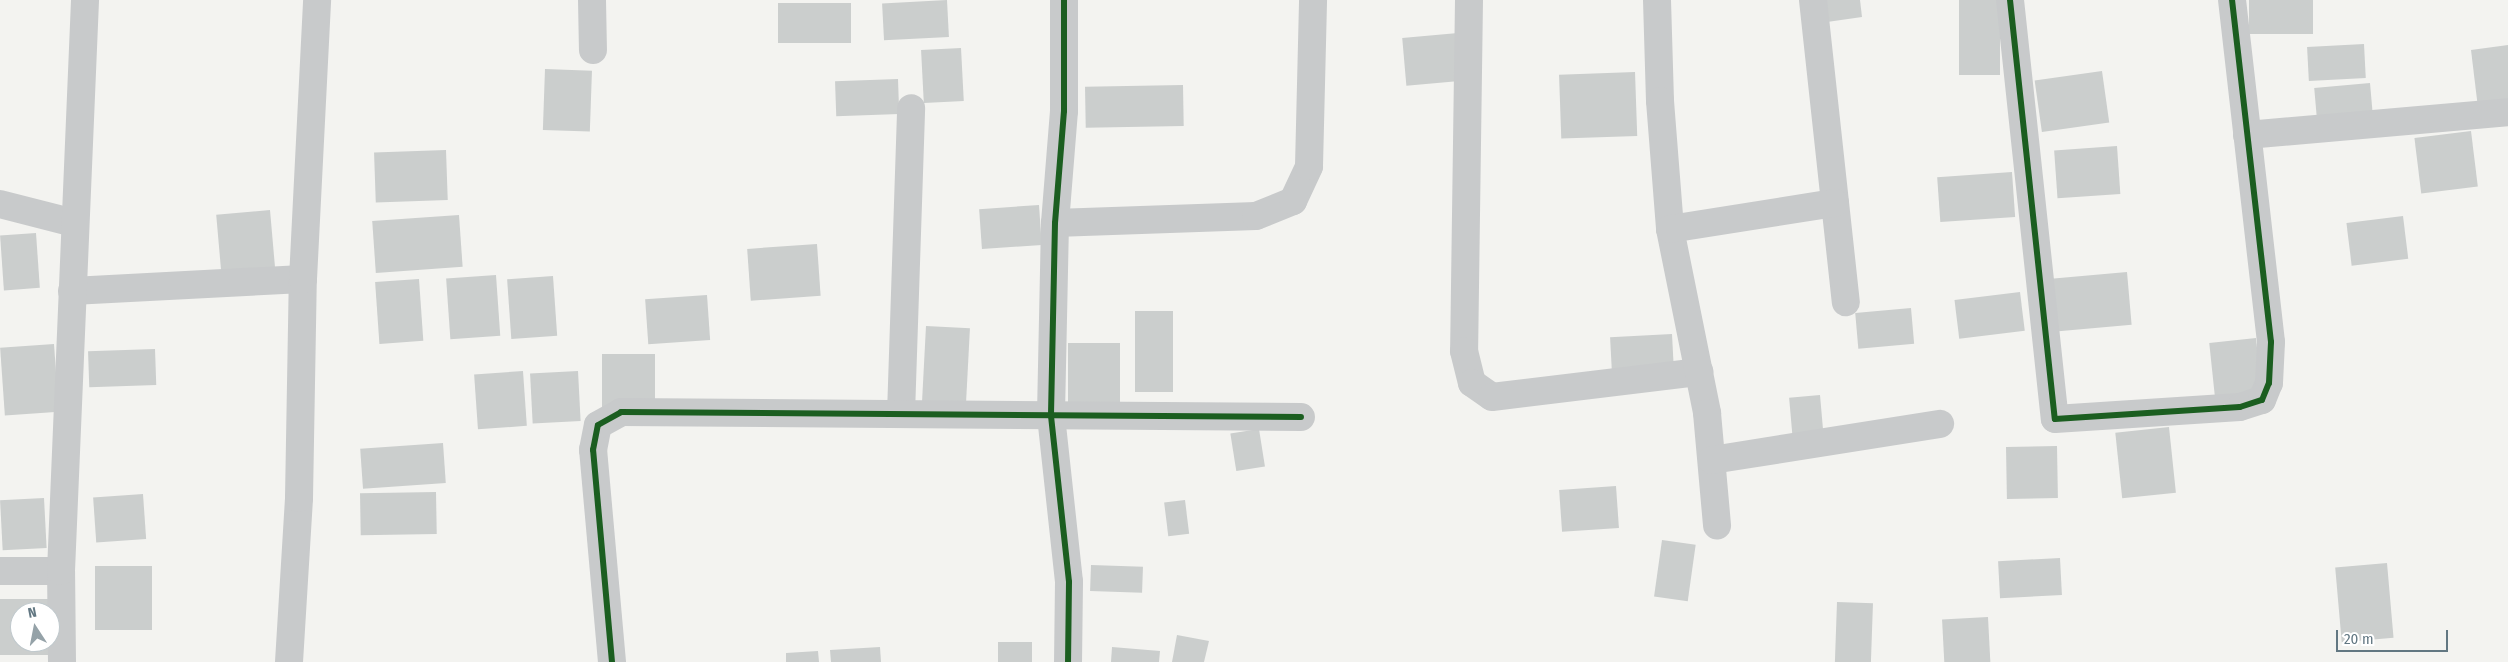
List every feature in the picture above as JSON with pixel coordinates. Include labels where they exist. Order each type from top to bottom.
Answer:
[{"type":"street","points":[[62,662],[61,571],[74,223],[82,141],[85,0]]},
{"type":"street","points":[[289,662],[299,498],[303,279],[317,0]]},
{"type":"street","points":[[592,0],[593,50]]},
{"type":"street","points":[[1064,0],[1064,111],[1055,223],[1051,416],[1069,582],[1068,662]]},
{"type":"street","points":[[1055,223],[1256,216],[1293,201],[1309,166],[1313,0]]},
{"type":"street","points":[[1469,0],[1464,351],[1472,383],[1492,397],[1699,372]]},
{"type":"street","points":[[1657,0],[1660,101],[1670,229],[1699,372],[1712,460],[1717,526]]},
{"type":"street","points":[[1813,0],[1846,302]]},
{"type":"street","points":[[2010,0],[2055,419],[2240,407],[2262,400],[2270,383],[2271,342],[2232,0]]},
{"type":"street","points":[[901,414],[911,108]]},
{"type":"street","points":[[2247,135],[2508,112]]},
{"type":"street","points":[[1670,229],[1835,203]]},
{"type":"street","points":[[0,204],[74,223]]},
{"type":"street","points":[[72,291],[303,279]]},
{"type":"street","points":[[612,662],[593,450],[598,424],[621,412],[1301,417]]},
{"type":"street","points":[[1712,460],[1940,424]]},
{"type":"street","points":[[0,571],[61,571]]},
{"type":"building","points":[[947,0],[949,37],[884,40],[882,3]]},
{"type":"building","points":[[1824,0],[1860,0],[1862,17],[1827,22]]},
{"type":"building","points":[[1959,0],[2000,0],[2000,75],[1959,75]]},
{"type":"building","points":[[2249,0],[2313,0],[2313,34],[2249,34]]},
{"type":"building","points":[[778,3],[851,3],[851,43],[778,43]]},
{"type":"building","points":[[1458,33],[1462,81],[1406,86],[1402,38]]},
{"type":"building","points":[[2364,44],[2366,78],[2309,81],[2307,47]]},
{"type":"building","points":[[2508,45],[2508,104],[2478,108],[2471,50]]},
{"type":"building","points":[[961,48],[964,101],[924,103],[921,50]]},
{"type":"building","points":[[545,69],[592,71],[590,132],[543,130]]},
{"type":"building","points":[[2102,71],[2109,122],[2042,132],[2035,80]]},
{"type":"building","points":[[1635,72],[1637,136],[1561,139],[1559,75]]},
{"type":"building","points":[[898,79],[899,114],[836,116],[835,81]]},
{"type":"building","points":[[2370,83],[2373,119],[2317,124],[2314,88]]},
{"type":"building","points":[[1183,85],[1184,126],[1086,128],[1085,87]]},
{"type":"building","points":[[2471,131],[2478,187],[2421,194],[2414,138]]},
{"type":"building","points":[[2117,146],[2120,194],[2058,198],[2054,150]]},
{"type":"building","points":[[446,150],[448,200],[376,202],[374,153]]},
{"type":"building","points":[[2012,172],[2015,217],[1940,222],[1937,177]]},
{"type":"building","points":[[1039,205],[1042,245],[982,249],[979,209]]},
{"type":"building","points":[[270,210],[275,271],[222,275],[216,215]]},
{"type":"building","points":[[459,215],[463,267],[376,273],[372,221]]},
{"type":"building","points":[[2403,216],[2408,259],[2352,266],[2346,223]]},
{"type":"building","points":[[36,233],[40,288],[4,290],[0,236]]},
{"type":"building","points":[[817,244],[821,296],[751,301],[747,249]]},
{"type":"building","points":[[2127,272],[2132,325],[2053,332],[2048,279]]},
{"type":"building","points":[[496,275],[500,336],[450,339],[446,278]]},
{"type":"building","points":[[553,276],[557,336],[511,339],[507,279]]},
{"type":"building","points":[[419,279],[423,341],[379,344],[375,282]]},
{"type":"building","points":[[2020,292],[2025,331],[1959,339],[1954,300]]},
{"type":"building","points":[[707,295],[710,340],[648,344],[645,299]]},
{"type":"building","points":[[1911,308],[1914,344],[1858,349],[1855,313]]},
{"type":"building","points":[[1135,311],[1173,311],[1173,392],[1135,392]]},
{"type":"building","points":[[926,326],[970,328],[966,406],[922,404]]},
{"type":"building","points":[[1672,334],[1674,368],[1612,371],[1610,337]]},
{"type":"building","points":[[2256,338],[2262,400],[2216,405],[2209,343]]},
{"type":"building","points":[[1068,343],[1120,343],[1120,413],[1068,413]]},
{"type":"building","points":[[54,344],[59,412],[5,416],[0,348]]},
{"type":"building","points":[[155,349],[156,385],[89,387],[88,351]]},
{"type":"building","points":[[602,354],[655,354],[655,407],[602,407]]},
{"type":"building","points":[[523,371],[527,426],[478,429],[474,374]]},
{"type":"building","points":[[578,371],[581,421],[533,423],[530,374]]},
{"type":"building","points":[[1820,395],[1824,439],[1793,442],[1789,398]]},
{"type":"building","points":[[2169,427],[2176,493],[2122,498],[2115,433]]},
{"type":"building","points":[[1259,429],[1265,467],[1236,471],[1230,434]]},
{"type":"building","points":[[443,443],[446,483],[363,489],[360,449]]},
{"type":"building","points":[[2057,446],[2058,498],[2007,499],[2006,447]]},
{"type":"building","points":[[1616,486],[1619,528],[1562,532],[1559,490]]},
{"type":"building","points":[[436,492],[437,534],[361,535],[360,493]]},
{"type":"building","points":[[143,494],[146,539],[96,542],[93,497]]},
{"type":"building","points":[[44,498],[47,548],[3,550],[0,500]]},
{"type":"building","points":[[1185,500],[1189,534],[1168,536],[1164,503]]},
{"type":"building","points":[[1662,540],[1696,545],[1688,601],[1654,596]]},
{"type":"building","points":[[2060,558],[2062,595],[2000,598],[1998,561]]},
{"type":"building","points":[[2387,563],[2394,638],[2342,642],[2335,568]]},
{"type":"building","points":[[1091,565],[1143,567],[1142,593],[1090,591]]},
{"type":"building","points":[[95,566],[152,566],[152,630],[95,630]]},
{"type":"building","points":[[0,599],[51,599],[51,602],[10,602],[10,652],[51,652],[51,655],[0,655]]},
{"type":"building","points":[[1837,602],[1873,603],[1871,662],[1835,662]]},
{"type":"building","points":[[1988,617],[1990,662],[1944,662],[1942,619]]},
{"type":"building","points":[[1177,635],[1209,641],[1204,662],[1172,662]]},
{"type":"building","points":[[998,642],[1032,642],[1032,662],[998,662]]},
{"type":"building","points":[[880,647],[881,662],[831,662],[830,650]]},
{"type":"building","points":[[1112,647],[1160,651],[1159,662],[1111,662]]},
{"type":"building","points":[[818,651],[819,662],[786,662],[786,653]]},
{"type":"cycle path","points":[[1064,0],[1064,111],[1055,223],[1051,416],[1069,582],[1068,662]]},
{"type":"cycle path","points":[[2010,0],[2055,419],[2240,407],[2262,400],[2269,383],[2271,342],[2232,0]]},
{"type":"cycle path","points":[[612,662],[593,450],[598,425],[621,412],[1301,417]]}]
